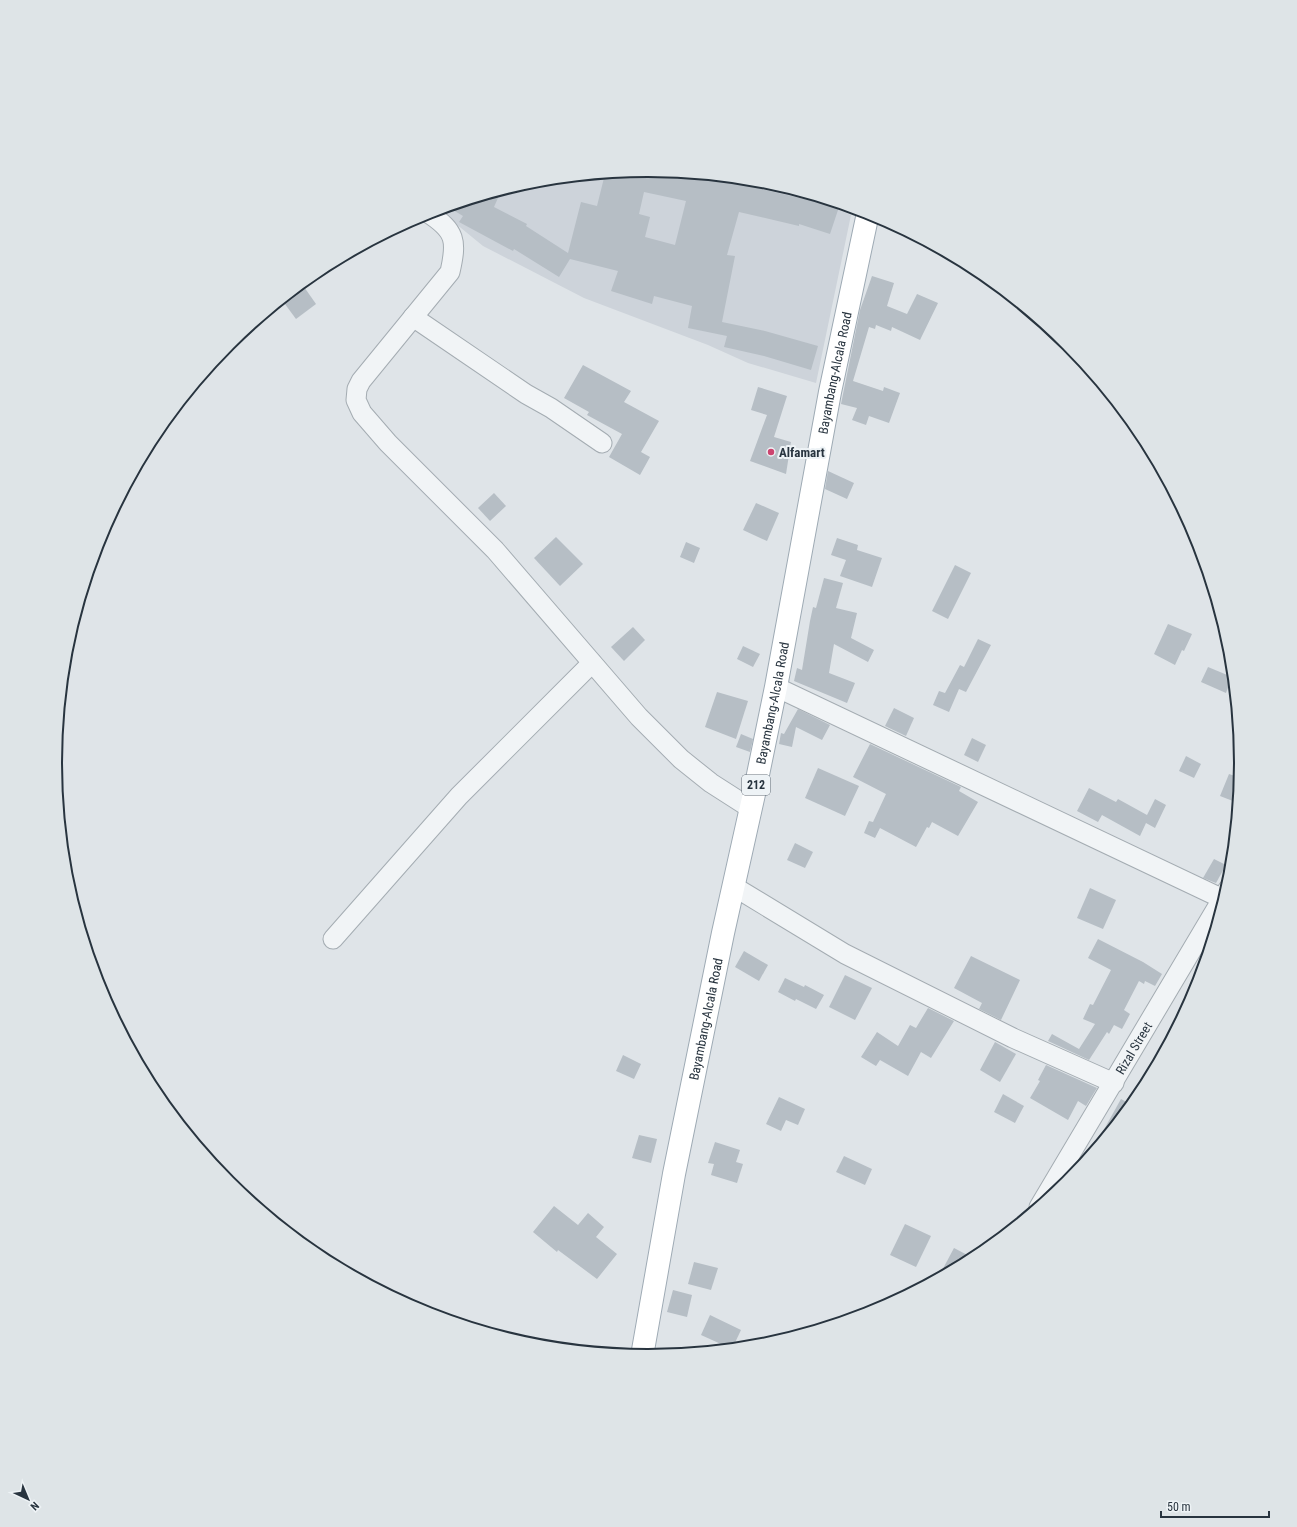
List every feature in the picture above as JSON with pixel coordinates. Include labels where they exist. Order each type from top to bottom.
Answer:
[{"type":"main road","name":"Bayambang-Alcala Road","points":[[643,1350],[674,1174],[733,886],[776,687],[829,400],[867,220]]},
{"type":"street","points":[[435,218],[447,227],[453,239],[454,252],[450,272],[361,381],[357,389],[356,400],[362,414],[388,443],[495,550],[639,717],[681,759],[711,783],[750,808]]},
{"type":"street","points":[[413,317],[526,394],[551,408],[602,443]]},
{"type":"street","points":[[333,939],[459,796],[592,663]]},
{"type":"street","points":[[776,687],[1221,892]]},
{"type":"street","points":[[733,886],[846,954],[1013,1038],[1114,1083]]},
{"type":"street","name":"Rizal Street","points":[[1049,1191],[1217,908]]},
{"type":"shaded area","points":[[610,178],[687,178],[725,182],[763,188],[800,197],[829,206],[851,215],[816,383],[748,363],[708,345],[584,298],[483,246],[444,214],[497,197],[534,188]]},
{"type":"building","points":[[648,177],[687,178],[744,185],[814,201],[838,209],[830,234],[799,224],[799,226],[739,212],[727,255],[735,256],[722,322],[765,331],[818,346],[811,370],[764,356],[724,347],[727,336],[688,328],[692,306],[654,296],[652,304],[611,291],[618,271],[570,259],[559,277],[514,249],[513,251],[459,222],[463,216],[454,210],[499,197],[494,207],[527,224],[526,226],[568,253],[581,202],[597,206],[604,179]],"holes":[[[644,192],[686,201],[675,245],[645,237],[650,217],[639,214]]]},
{"type":"building","points":[[872,276],[894,283],[887,306],[907,314],[917,294],[938,303],[920,340],[892,327],[891,331],[876,325],[875,329],[869,327],[853,381],[883,391],[884,387],[900,393],[889,423],[869,416],[866,425],[852,420],[857,408],[841,404],[860,310]]},
{"type":"building","points":[[305,288],[316,304],[296,319],[285,304]]},
{"type":"building","points":[[583,365],[631,391],[624,402],[659,421],[641,452],[650,457],[640,475],[609,457],[622,434],[587,415],[589,412],[564,398]]},
{"type":"building","points":[[758,387],[787,396],[774,437],[791,442],[786,474],[750,461],[767,415],[751,410]]},
{"type":"building","points":[[828,471],[854,483],[847,499],[825,489]]},
{"type":"building","points":[[494,493],[506,506],[490,521],[478,508]]},
{"type":"building","points":[[756,503],[779,513],[767,541],[743,530]]},
{"type":"building","points":[[556,537],[583,564],[560,586],[534,558]]},
{"type":"building","points":[[837,538],[858,545],[857,550],[882,558],[872,587],[840,576],[846,560],[831,555]]},
{"type":"building","points":[[686,542],[700,548],[694,563],[680,557]]},
{"type":"building","points":[[955,565],[971,573],[948,619],[932,611]]},
{"type":"building","points":[[824,578],[843,583],[836,608],[857,613],[851,638],[874,650],[868,662],[834,644],[829,673],[855,683],[847,703],[794,681],[797,668],[802,670],[813,607],[816,608]]},
{"type":"building","points":[[1168,624],[1192,634],[1175,665],[1154,654]]},
{"type":"building","points":[[633,627],[645,640],[624,661],[611,647]]},
{"type":"building","points":[[978,639],[991,645],[966,692],[959,689],[949,712],[933,705],[939,691],[945,693],[960,665],[964,667]]},
{"type":"building","points":[[743,646],[760,654],[753,667],[737,659]]},
{"type":"building","points":[[1208,667],[1228,675],[1229,684],[1226,693],[1201,682]]},
{"type":"building","points":[[717,692],[748,701],[736,739],[705,727]]},
{"type":"building","points":[[894,708],[914,718],[906,736],[885,726]]},
{"type":"building","points":[[798,709],[830,725],[822,740],[796,727],[792,747],[779,744],[781,733],[784,734]]},
{"type":"building","points":[[741,734],[753,739],[750,752],[736,747]]},
{"type":"building","points":[[972,738],[986,745],[978,762],[964,755]]},
{"type":"building","points":[[870,744],[961,787],[959,791],[978,802],[958,836],[932,822],[929,828],[927,827],[916,847],[880,828],[875,838],[864,833],[869,821],[873,822],[886,794],[853,777]]},
{"type":"building","points":[[1186,756],[1201,764],[1194,778],[1179,771]]},
{"type":"building","points":[[818,768],[859,786],[845,816],[805,798]]},
{"type":"building","points":[[1229,774],[1235,776],[1234,801],[1220,796]]},
{"type":"building","points":[[1089,788],[1116,802],[1118,799],[1147,815],[1155,799],[1166,805],[1155,828],[1146,823],[1140,836],[1102,815],[1098,822],[1077,811]]},
{"type":"building","points":[[795,843],[813,852],[805,868],[787,860]]},
{"type":"building","points":[[1214,859],[1226,865],[1216,883],[1203,878]]},
{"type":"building","points":[[1090,888],[1116,900],[1103,929],[1077,918]]},
{"type":"building","points":[[1098,939],[1143,962],[1162,974],[1155,986],[1145,981],[1144,984],[1139,981],[1124,1010],[1130,1014],[1122,1029],[1114,1025],[1109,1034],[1107,1032],[1089,1060],[1048,1041],[1052,1034],[1079,1049],[1095,1024],[1083,1019],[1090,1004],[1093,1005],[1111,970],[1088,958]]},
{"type":"building","points":[[744,951],[768,965],[759,981],[735,967]]},
{"type":"building","points":[[971,956],[1020,980],[1001,1020],[979,1009],[982,1003],[954,988]]},
{"type":"building","points":[[845,975],[872,988],[855,1020],[829,1007]]},
{"type":"building","points":[[785,978],[804,987],[805,985],[824,995],[816,1009],[796,999],[795,1001],[778,992]]},
{"type":"building","points":[[928,1008],[954,1021],[931,1058],[921,1052],[908,1076],[880,1060],[876,1066],[861,1057],[877,1032],[898,1046],[910,1025],[916,1028]]},
{"type":"building","points":[[995,1042],[1016,1054],[1000,1082],[980,1070]]},
{"type":"building","points":[[623,1055],[641,1064],[634,1079],[616,1071]]},
{"type":"building","points":[[1046,1065],[1097,1088],[1086,1106],[1078,1101],[1068,1120],[1030,1098],[1040,1081],[1038,1080]]},
{"type":"building","points":[[1003,1094],[1024,1106],[1015,1123],[994,1112]]},
{"type":"building","points":[[779,1097],[805,1109],[798,1125],[786,1120],[781,1131],[766,1124]]},
{"type":"building","points":[[1121,1099],[1127,1102],[1114,1121],[1103,1134],[1102,1133]]},
{"type":"building","points":[[639,1135],[657,1139],[651,1163],[632,1158]]},
{"type":"building","points":[[715,1142],[740,1150],[736,1162],[743,1164],[737,1183],[711,1175],[714,1164],[708,1163]]},
{"type":"building","points":[[844,1156],[872,1169],[865,1185],[836,1172]]},
{"type":"building","points":[[554,1206],[578,1225],[588,1213],[604,1227],[596,1237],[617,1254],[597,1279],[558,1250],[557,1252],[533,1232]]},
{"type":"building","points":[[905,1224],[931,1236],[916,1267],[890,1255]]},
{"type":"building","points":[[954,1248],[967,1255],[942,1271]]},
{"type":"building","points":[[694,1262],[718,1268],[711,1290],[688,1284]]},
{"type":"building","points":[[673,1290],[692,1295],[687,1317],[667,1312]]},
{"type":"building","points":[[710,1315],[741,1330],[735,1343],[725,1345],[701,1335]]},
{"type":"place","name":"Alfamart","points":[[771,452]]}]
